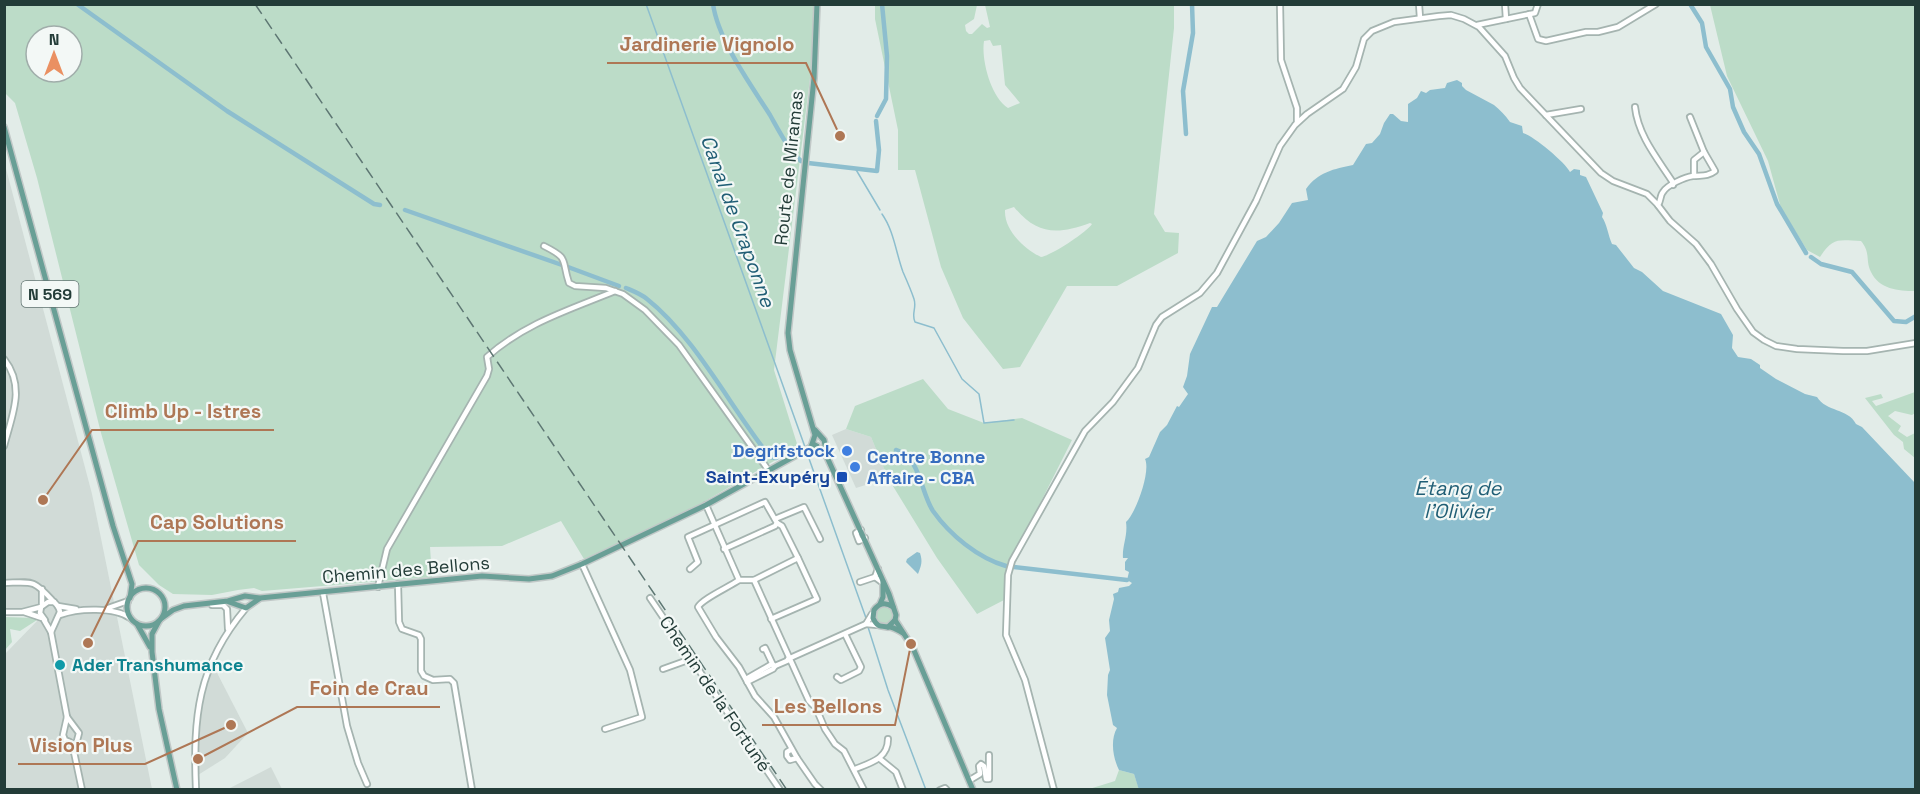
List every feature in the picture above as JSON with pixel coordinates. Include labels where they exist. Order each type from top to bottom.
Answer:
[{"type":"main road","name":"Route de Miramas","points":[[817,4],[814,78],[788,333],[790,350],[817,443]]},
{"type":"main road","name":"N 569","points":[[4,127],[113,526],[132,584],[129,600]]},
{"type":"main road","name":"Chemin des Bellons","points":[[161,619],[176,608],[228,601],[244,603],[260,598],[482,576],[539,579],[582,564],[706,505],[817,443]]},
{"type":"main road","points":[[817,443],[827,457],[865,538],[896,615],[895,620],[908,639],[973,789]]},
{"type":"main road","name":"N 569","points":[[126,566],[135,581],[147,589]]},
{"type":"main road","points":[[882,581],[883,597],[872,614],[877,625],[903,633]]},
{"type":"main road","points":[[152,652],[148,641],[137,624],[130,618],[127,609],[129,600],[137,591],[147,589],[157,592],[163,600],[165,611],[152,634],[152,652],[159,709],[177,789]]},
{"type":"main road","name":"Chemin des Bellons","points":[[163,600],[171,605],[184,606]]},
{"type":"main road","points":[[880,604],[893,607]]},
{"type":"main road","points":[[137,624],[147,626],[161,619]]},
{"type":"main road","points":[[888,627],[895,620]]},
{"type":"street","points":[[1280,4],[1280,53],[1297,108],[1298,118],[1295,125]]},
{"type":"street","points":[[1419,4],[1420,18]]},
{"type":"street","points":[[1505,4],[1506,19]]},
{"type":"street","points":[[1476,25],[1535,13],[1539,4]]},
{"type":"street","points":[[1529,14],[1538,39],[1546,40],[1618,27],[1656,4]]},
{"type":"street","points":[[1054,789],[1025,680],[1006,635],[1008,575],[1012,561],[1084,431],[1113,402],[1138,368],[1156,325],[1162,317],[1200,293],[1217,273],[1256,201],[1280,146],[1295,125],[1307,114],[1343,89],[1356,67],[1364,39],[1372,31],[1394,22],[1452,15],[1476,25],[1488,35],[1505,56],[1520,88],[1601,173],[1647,194],[1670,221],[1696,244],[1712,264],[1737,309],[1754,332],[1764,340],[1776,346],[1797,349],[1843,351],[1868,351],[1916,342]]},
{"type":"street","points":[[1635,107],[1643,135],[1673,185]]},
{"type":"street","points":[[1546,115],[1581,109]]},
{"type":"street","points":[[1658,205],[1662,192],[1673,185],[1694,176],[1710,175],[1715,171],[1704,152],[1690,117]]},
{"type":"street","points":[[1694,176],[1694,160],[1704,152]]},
{"type":"street","points":[[544,246],[561,254],[568,283],[615,291],[645,310],[679,345],[769,471]]},
{"type":"street","points":[[378,587],[387,549],[487,376],[489,369],[487,357],[544,319],[615,291]]},
{"type":"street","points":[[4,359],[14,373],[17,384],[5,446]]},
{"type":"street","points":[[690,569],[698,562],[688,537],[765,501],[776,521],[782,526],[817,599],[771,619]]},
{"type":"street","points":[[706,505],[739,580]]},
{"type":"street","points":[[724,549],[775,526],[776,521],[804,507],[820,539]]},
{"type":"street","points":[[798,558],[754,580],[739,580],[720,593],[701,601],[698,607],[716,637],[732,656],[755,696],[774,717],[797,758],[821,789]]},
{"type":"street","points":[[582,564],[630,670],[642,717],[605,729]]},
{"type":"street","points":[[875,577],[878,569]]},
{"type":"street","points":[[860,582],[875,577],[882,581]]},
{"type":"street","points":[[754,580],[809,701],[816,708],[825,729],[835,744],[844,751],[864,789]]},
{"type":"street","points":[[4,583],[31,583],[42,589],[56,604],[60,615]]},
{"type":"street","points":[[398,584],[399,622],[402,628],[419,635],[421,639],[421,671],[424,676],[433,680],[450,679],[454,682],[472,789]]},
{"type":"street","points":[[42,589],[40,613],[51,632],[68,717],[79,733],[74,752]]},
{"type":"street","points":[[323,593],[347,726],[367,784]]},
{"type":"street","name":"Chemin de la Fortuné","points":[[650,598],[780,789]]},
{"type":"street","points":[[4,612],[22,612],[48,602],[78,609],[101,609],[118,606],[129,600]]},
{"type":"street","points":[[196,789],[195,731],[198,701],[205,678],[244,603]]},
{"type":"street","points":[[204,604],[223,605],[227,609],[228,631]]},
{"type":"street","points":[[51,632],[60,615],[74,611],[120,612],[130,618]]},
{"type":"street","points":[[22,612],[55,621]]},
{"type":"street","points":[[866,624],[872,614]]},
{"type":"street","points":[[746,680],[866,624],[877,625]]},
{"type":"street","points":[[837,677],[841,680],[859,671],[861,667],[845,634]]},
{"type":"street","points":[[762,649],[765,648],[774,665]]},
{"type":"street","points":[[663,669],[691,659]]},
{"type":"street","points":[[68,717],[63,738],[70,742],[74,752],[82,789]]},
{"type":"street","points":[[65,729],[74,727]]},
{"type":"street","points":[[855,769],[880,759],[888,746],[888,739]]},
{"type":"street","points":[[70,742],[76,741]]},
{"type":"street","points":[[792,748],[787,756],[790,760],[797,758]]},
{"type":"street","points":[[969,780],[980,774],[979,765],[981,764],[984,765],[986,779],[989,779],[989,755]]},
{"type":"street","points":[[880,759],[896,772],[903,789]]},
{"type":"street","points":[[940,789],[947,789]]},
{"type":"shaded area","points":[[4,161],[92,494],[152,789],[5,789],[5,654],[39,619],[35,608],[5,609]]},
{"type":"shaded area","points":[[846,429],[871,437],[888,478],[856,488],[832,435]]},
{"type":"shaded area","points":[[213,665],[248,733],[225,758],[198,775],[200,713],[205,685]]},
{"type":"shaded area","points":[[271,767],[282,789],[228,789]]},
{"type":"green space","points":[[4,5],[819,5],[774,370],[798,447],[690,510],[584,559],[561,521],[502,546],[430,547],[432,577],[262,591],[254,588],[212,595],[173,594],[159,585],[139,565],[101,433],[37,178],[15,103],[5,93]]},
{"type":"green space","points":[[875,5],[977,5],[974,19],[965,25],[966,31],[972,34],[982,24],[987,28],[990,27],[985,5],[1174,5],[1174,28],[1154,214],[1165,232],[1179,233],[1178,253],[1117,286],[1067,286],[1020,367],[1003,369],[963,318],[941,267],[915,170],[898,170],[898,130],[875,19]],"holes":[[[990,40],[993,46],[1001,45],[1005,85],[1020,103],[1008,108],[997,96],[988,78],[983,49],[984,41]],[[1014,207],[1031,223],[1048,230],[1067,230],[1092,224],[1068,244],[1041,257],[1028,249],[1011,232],[1005,210]]]},
{"type":"green space","points":[[1710,5],[1915,5],[1915,291],[1896,289],[1874,278],[1868,264],[1866,249],[1861,241],[1837,241],[1829,246],[1820,257],[1807,250],[1781,208],[1768,161],[1727,76]]},
{"type":"green space","points":[[923,379],[948,409],[984,423],[1022,418],[1072,440],[1008,567],[1004,600],[977,614],[937,558],[888,478],[871,437],[846,429],[855,406]]},
{"type":"green space","points":[[1915,392],[1915,413],[1912,415],[1895,411],[1888,416],[1901,426],[1898,431],[1907,437],[1915,433],[1915,458],[1904,449],[1903,442],[1894,435],[1865,398],[1881,394],[1883,398],[1872,401],[1876,406]]},
{"type":"green space","points":[[884,606],[890,609],[893,615],[890,621],[884,624],[878,621],[875,615],[878,609]]},
{"type":"green space","points":[[5,617],[37,620],[20,631],[10,629],[12,642],[5,650]]},
{"type":"green space","points":[[1119,770],[1134,774],[1139,789],[1086,790],[1115,781]]},
{"type":"water","name":"Étang de l'Olivier","points":[[1457,80],[1466,90],[1494,105],[1510,122],[1522,126],[1523,133],[1548,150],[1570,172],[1574,169],[1580,170],[1580,175],[1586,177],[1603,213],[1602,217],[1612,244],[1616,245],[1634,268],[1642,272],[1663,291],[1721,314],[1733,335],[1732,348],[1738,357],[1751,359],[1776,379],[1805,394],[1817,397],[1826,405],[1848,415],[1915,483],[1915,789],[1139,790],[1134,774],[1119,770],[1113,749],[1117,728],[1113,725],[1107,695],[1110,670],[1105,638],[1110,631],[1109,620],[1113,594],[1118,592],[1119,588],[1132,583],[1127,580],[1129,572],[1125,570],[1125,562],[1128,558],[1123,558],[1126,522],[1141,492],[1146,473],[1145,459],[1149,457],[1160,432],[1167,425],[1177,406],[1179,407],[1188,394],[1183,387],[1190,354],[1212,307],[1217,307],[1257,241],[1266,237],[1279,223],[1292,203],[1308,200],[1306,189],[1311,183],[1327,172],[1353,165],[1366,144],[1372,143],[1380,134],[1390,114],[1401,121],[1408,122],[1408,104],[1417,98],[1421,91],[1426,93],[1430,90],[1445,88],[1447,83]]},
{"type":"water","points":[[917,552],[920,553],[921,559],[918,574],[906,562]]},
{"type":"waterway","points":[[77,4],[227,111],[374,204],[380,205]]},
{"type":"waterway","name":"Canal de Craponne","points":[[646,4],[805,447]]},
{"type":"waterway","points":[[713,4],[721,32],[736,62],[784,140],[801,161]]},
{"type":"waterway","points":[[877,116],[886,99],[887,56],[882,4]]},
{"type":"waterway","points":[[1186,134],[1183,91],[1193,33],[1192,4]]},
{"type":"waterway","points":[[1690,4],[1702,23],[1706,47],[1730,89],[1733,107],[1744,132],[1759,154],[1777,204],[1806,253]]},
{"type":"waterway","points":[[808,163],[877,171],[879,150],[876,121]]},
{"type":"waterway","points":[[855,168],[880,210]]},
{"type":"waterway","points":[[405,210],[562,265]]},
{"type":"waterway","points":[[882,214],[914,299],[915,322],[934,328],[962,379],[979,394],[984,423],[1014,420]]},
{"type":"waterway","points":[[1811,257],[1821,264],[1852,272],[1894,321],[1906,322],[1916,316]]},
{"type":"waterway","points":[[568,267],[619,286]]},
{"type":"waterway","points":[[626,288],[647,299],[681,333],[770,457],[776,458],[793,448]]},
{"type":"waterway","points":[[896,450],[910,460],[933,511],[948,529],[965,545],[1006,566]]},
{"type":"waterway","name":"Canal de Craponne","points":[[807,453],[866,618]]},
{"type":"waterway","points":[[1014,567],[1127,580]]},
{"type":"waterway","name":"Canal de Craponne","points":[[868,627],[888,690],[926,790]]},
{"type":"railway","points":[[255,4],[787,790]]},
{"type":"place","name":"Jardinerie Vignolo","points":[[840,136]]},
{"type":"place","name":"Degrifstock","points":[[847,451]]},
{"type":"place","name":"Centre Bonne Affaire - CBA","points":[[855,467]]},
{"type":"place","name":"Saint-Exupéry","points":[[842,477]]},
{"type":"place","name":"Climb Up - Istres","points":[[43,500]]},
{"type":"place","name":"Cap Solutions","points":[[88,643]]},
{"type":"place","name":"Les Bellons","points":[[911,644]]},
{"type":"place","name":"Ader Transhumance","points":[[60,665]]},
{"type":"place","name":"Vision Plus","points":[[231,725]]},
{"type":"place","name":"Foin de Crau","points":[[198,759]]}]
